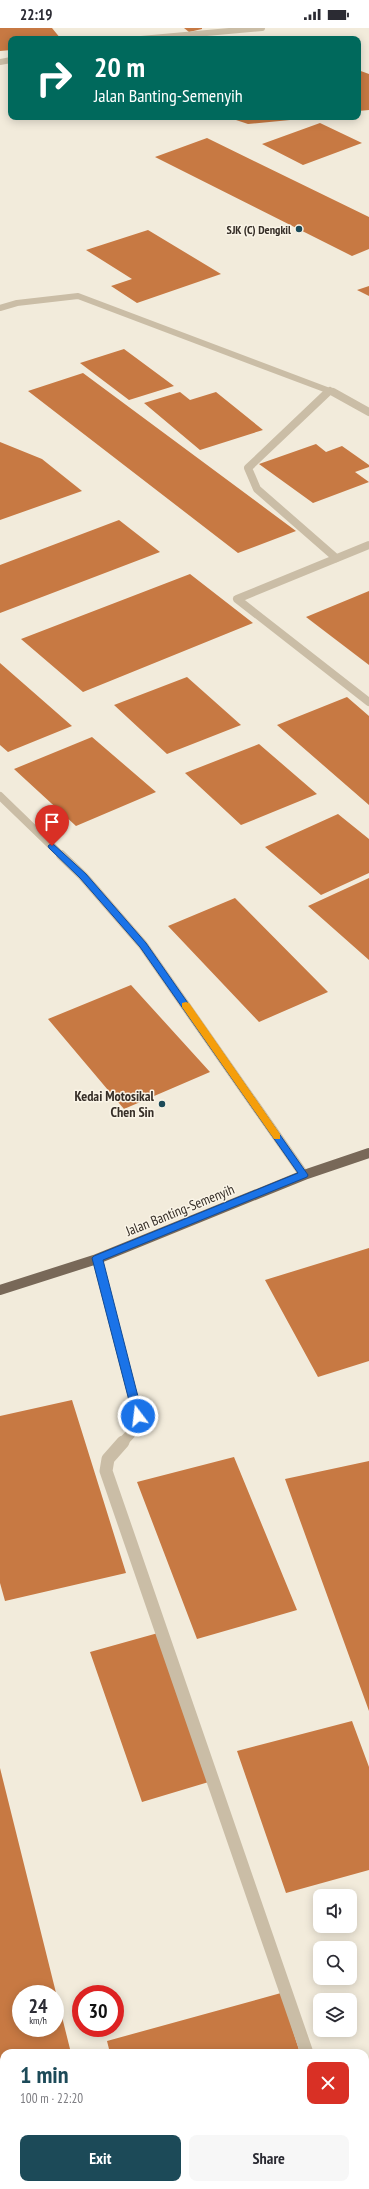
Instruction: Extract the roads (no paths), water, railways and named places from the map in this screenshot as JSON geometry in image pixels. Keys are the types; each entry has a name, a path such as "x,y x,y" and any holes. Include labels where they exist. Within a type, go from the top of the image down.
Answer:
{"main road":[{"name":"Jalan Banting-Semenyih","path":"0,1290 97,1258 304,1175 369,1153"}],"street":[{"path":"173,36 262,28"},
{"path":"0,308 17,303 78,296 330,390 369,412"},
{"path":"330,390 248,468 257,489 336,558"},
{"path":"369,545 237,599 369,702"},
{"path":"0,796 83,876 143,945 304,1175"},
{"path":"97,1258 138,1416 134,1430 108,1459 106,1471 306,2049"}],"place":[{"name":"SJK (C) Dengkil","path":"299,229"},
{"name":"Kedai Motosikal Chen Sin","path":"162,1104"}]}
